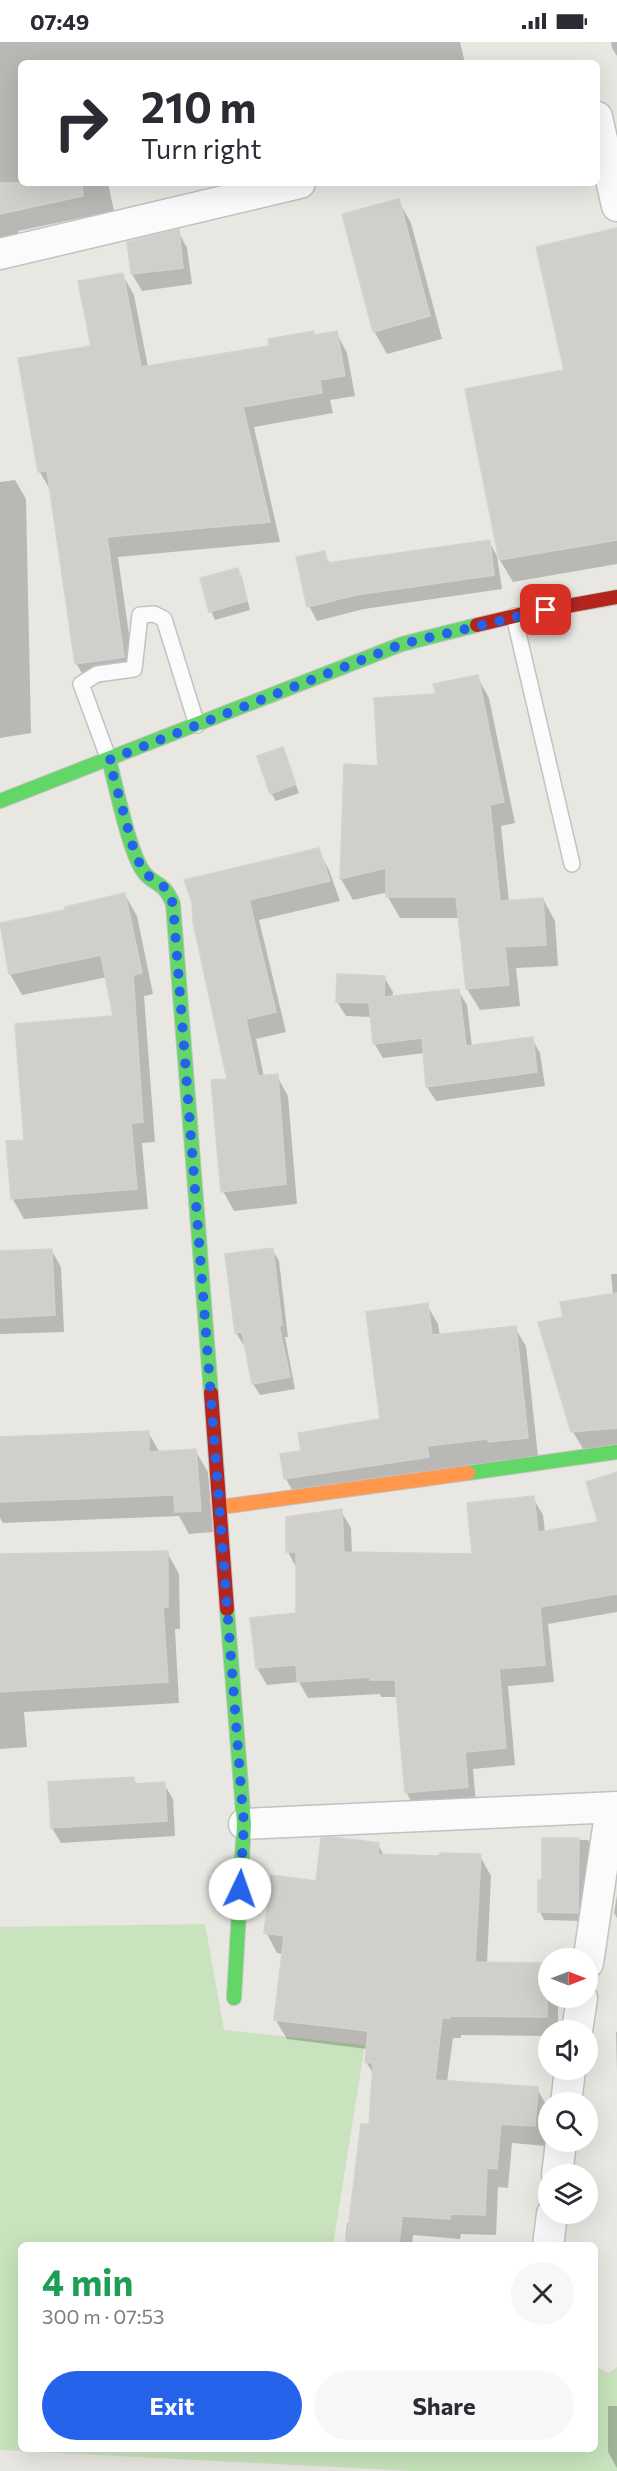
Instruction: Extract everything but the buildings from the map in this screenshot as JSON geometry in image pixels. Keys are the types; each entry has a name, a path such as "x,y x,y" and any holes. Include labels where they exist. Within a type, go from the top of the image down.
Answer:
{"street":[{"path":"600,114 617,109"},
{"path":"600,129 617,206"},
{"path":"0,254 287,186"},
{"path":"0,801 402,644 514,616 617,597"},
{"path":"109,760 133,847 143,872 167,889 173,904 244,1824 234,1998"},
{"path":"221,1508 617,1452"},
{"path":"244,1824 614,1807 590,1948"},
{"path":"548,2242 551,2224"}],"lane":[{"path":"109,760 81,684 97,674 134,669 140,615 154,614 164,619 196,725"},
{"path":"514,616 572,864"}],"green space":[{"path":"205,1924 224,2030 365,2045 333,2242 18,2242 18,2451 0,2450 0,1927"},
{"path":"617,2367 617,2471 413,2471 39,2452 598,2452 598,2368 609,2373"}],"traffic: fast":[{"path":"0,801 402,644 477,625"},
{"path":"109,760 128,834 138,862 147,876 166,890 173,904 211,1393"},
{"path":"468,1473 617,1452"},
{"path":"227,1609 244,1824 234,1998"}],"traffic: slow":[{"path":"221,1507 468,1473"}],"traffic: jam":[{"path":"477,625 617,597"},
{"path":"211,1393 227,1609"}],"route":[{"path":"240,1889 244,1824 173,904 167,889 143,872 133,847 109,760 402,644 546,610"}]}
